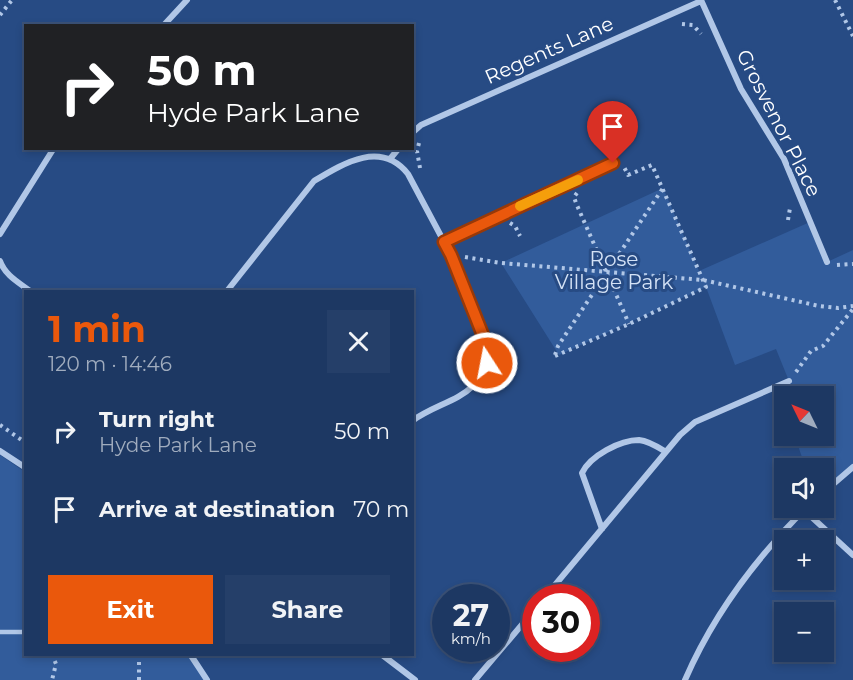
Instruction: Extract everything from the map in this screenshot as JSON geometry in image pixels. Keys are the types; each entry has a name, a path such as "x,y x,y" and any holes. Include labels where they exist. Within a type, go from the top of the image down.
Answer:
{"street":[{"path":"165,24 187,0"},
{"name":"Regents Lane","path":"414,131 421,125 701,1"},
{"name":"Grosvenor Place","path":"701,1 741,89 784,159 827,262"},
{"path":"0,234 53,150"},
{"path":"390,159 397,150"},
{"path":"228,290 314,182 333,170 370,156 378,155 402,166 451,255 488,348 487,363 481,376 456,399 414,420"},
{"path":"444,242 613,163"},
{"path":"0,261 10,276 29,290"},
{"path":"556,584 680,435 695,422 789,381"},
{"path":"602,529 584,483 582,473 586,465 596,456 627,442 640,440 666,452"},
{"path":"0,451 24,467"},
{"path":"834,483 853,467"},
{"path":"685,680 726,605 772,544 797,518"},
{"path":"816,518 853,555"},
{"path":"475,680 522,625"},
{"path":"191,656 207,680"},
{"path":"384,656 415,680"}],"lane":[{"path":"0,632 24,632"}],"path":[{"path":"0,15 12,0"},
{"path":"835,0 853,36"},
{"path":"674,27 685,24 693,25 705,41"},
{"path":"420,169 418,143 425,139"},
{"path":"622,163 628,175 652,165 663,188 706,287 555,356 558,346 663,188"},
{"path":"620,175 626,172"},
{"path":"586,188 574,197 629,324"},
{"path":"788,220 790,207"},
{"path":"508,221 515,226 519,236"},
{"path":"464,267 460,256 501,263 703,280 819,306 853,307"},
{"path":"789,381 812,351 823,346 853,307"},
{"path":"498,355 502,365 504,385"},
{"path":"0,425 24,442"},
{"path":"52,680 56,664 53,656"},
{"path":"139,656 139,680"}],"green space":[{"name":"Rose Village Park","path":"663,188 699,271 810,222 827,262 853,250 853,469 834,484 834,458 802,458 798,446 834,446 834,386 789,386 776,349 735,365 706,287 559,355 501,263"},
{"path":"0,455 24,471 24,656 191,656 208,680 0,680"}],"slow traffic":[{"path":"520,206 578,180"}],"route":[{"path":"487,363 488,348 444,242 613,163"}]}
